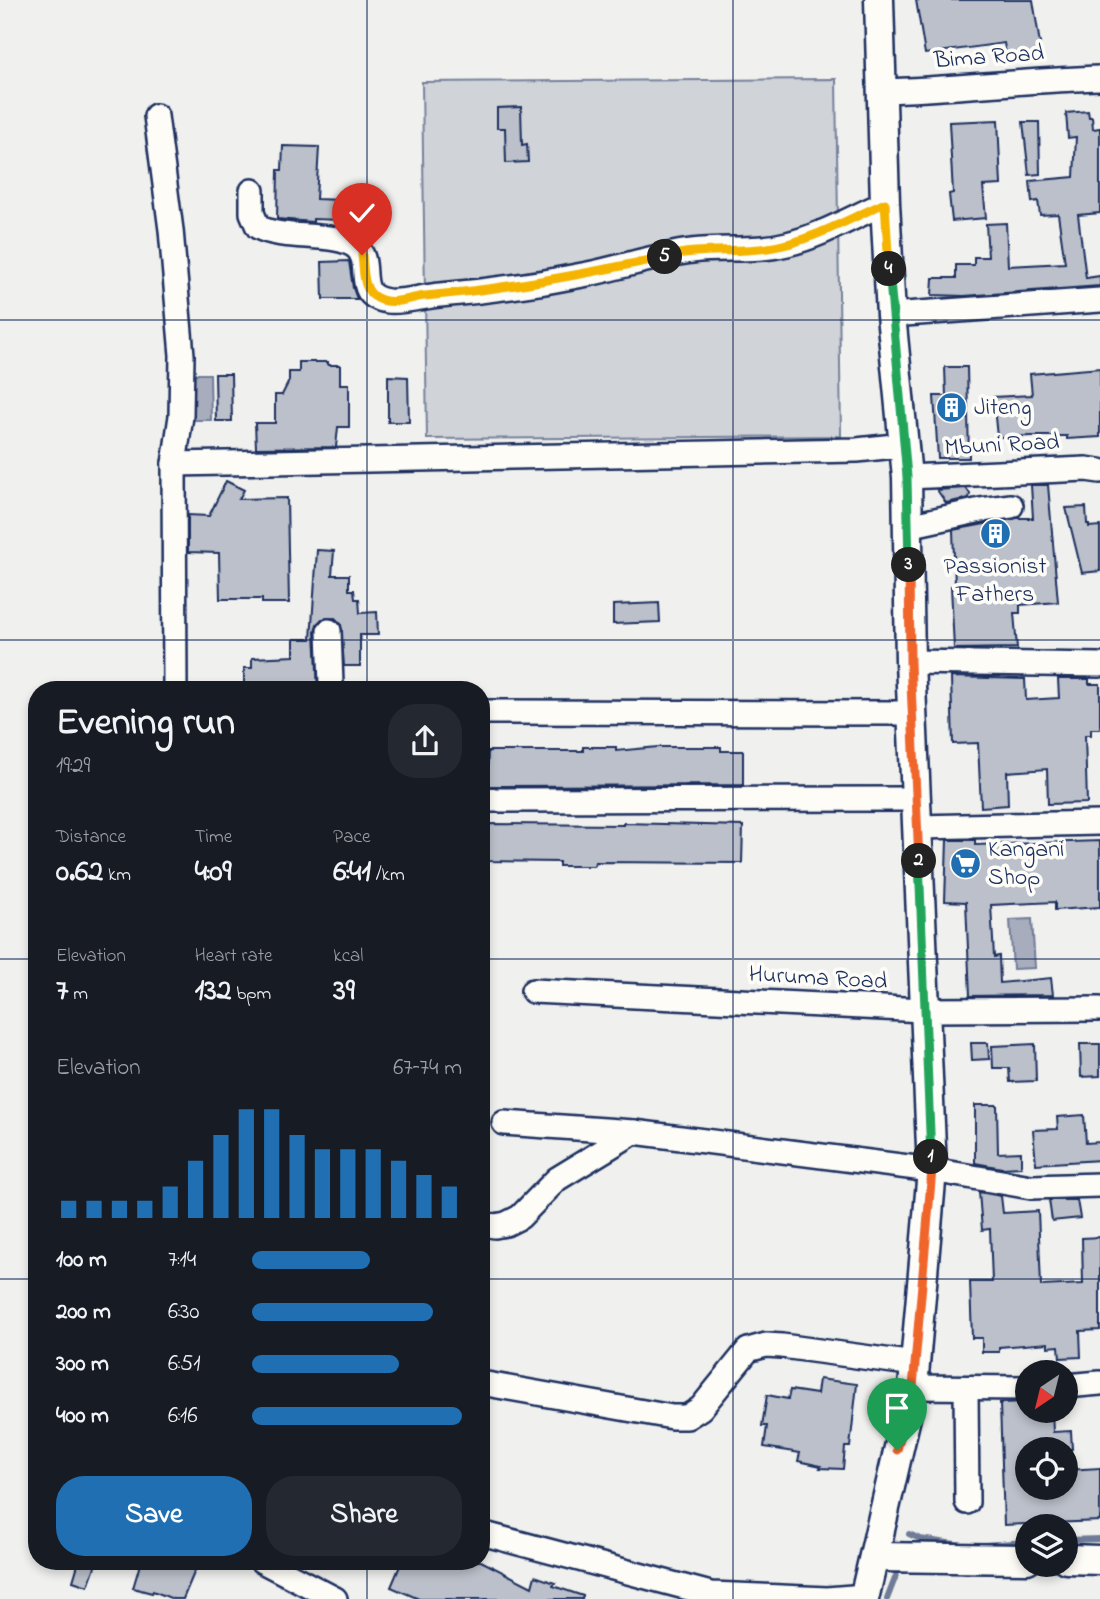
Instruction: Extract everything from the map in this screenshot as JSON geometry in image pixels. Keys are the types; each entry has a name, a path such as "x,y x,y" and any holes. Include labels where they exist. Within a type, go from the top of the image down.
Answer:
{"main road":[{"path":"864,1597 914,1375 932,1170 910,662 907,477 891,315 879,0"},
{"path":"874,1557 1015,1559"},
{"path":"1078,1559 1100,1560"}],"street":[{"name":"Bima Road","path":"881,91 1100,78"},
{"path":"156,116 171,230 182,355 181,416 174,464 175,681"},
{"path":"252,191 252,213 258,227 272,232 343,241 356,247 362,255 365,284 369,293 385,301 396,302 416,297 541,283 693,251 746,250 778,246 817,233 885,203"},
{"path":"891,315 1100,300"},
{"path":"174,464 858,450 904,445"},
{"name":"Mbuni Road","path":"907,477 1086,469 1100,471"},
{"path":"908,526 1011,506"},
{"path":"329,631 332,681"},
{"path":"910,662 1100,665"},
{"path":"490,712 914,713"},
{"path":"490,800 915,799"},
{"path":"918,827 1100,823"},
{"name":"Huruma Road","path":"533,991 924,1010 1100,1010"},
{"path":"504,1123 634,1132 932,1170 1031,1187 1100,1185"},
{"path":"490,1225 506,1224 520,1217 557,1179 634,1132"},
{"path":"490,1385 672,1417 687,1417 701,1408 748,1350 757,1346 782,1346 967,1388 1015,1388"},
{"path":"1078,1385 1100,1383"},
{"path":"967,1388 967,1502"},
{"path":"490,1535 710,1594 827,1599 864,1597"},
{"path":"279,1570 335,1599"}],"shaded area":[{"path":"836,79 841,436 427,439 422,82"}],"water":[{"path":"185,374 210,374 211,420 186,420"},
{"path":"1032,919 1035,968 1013,969 1010,920"}],"building":[{"path":"916,0 1033,0 1040,44 1039,55 1007,60 1004,43 925,54"},
{"path":"521,107 522,145 527,144 528,162 506,163 505,128 497,128 497,108"},
{"path":"1088,111 1089,117 1092,117 1093,129 1100,128 1100,213 1078,215 1086,278 1100,276 1100,286 964,296 932,295 933,278 956,278 956,265 974,265 974,257 988,257 986,224 1006,223 1008,266 1065,263 1058,214 1040,215 1038,201 1032,202 1030,181 1074,177 1076,137 1068,138 1066,113"},
{"path":"998,120 1001,185 983,186 986,218 952,221 949,194 953,193 949,122"},
{"path":"1023,122 1039,122 1040,174 1029,175"},
{"path":"283,146 319,147 316,199 342,200 341,220 313,219 313,222 277,219 278,170 282,170"},
{"path":"349,261 357,299 323,299 322,262"},
{"path":"299,362 328,362 328,365 340,365 340,384 349,384 349,427 338,427 336,447 256,448 255,423 275,423 275,395 282,395 289,381 289,372 299,372"},
{"name":"Jiteng","path":"945,367 967,367 969,458 938,458 934,396 946,396"},
{"path":"1100,368 1100,437 997,437 993,397 1032,395 1030,374"},
{"path":"215,374 231,374 232,421 216,421"},
{"path":"388,376 408,377 409,422 388,422"},
{"path":"226,481 244,490 239,499 287,498 289,603 262,603 262,599 220,599 219,553 188,552 188,515 209,516"},
{"path":"1031,485 1048,485 1058,602 1020,605 1020,613 1014,613 1017,648 954,649 951,586 955,586 953,530 1017,518 1033,518"},
{"path":"966,488 970,494 969,498 946,503 937,490"},
{"path":"1086,507 1089,527 1100,526 1100,571 1082,573 1066,508"},
{"path":"317,550 334,551 332,575 349,575 349,590 354,590 355,599 359,599 360,613 377,612 378,635 360,635 360,666 344,666 341,624 335,618 322,619 315,632 318,681 244,681 244,668 252,668 252,658 294,656 294,639 311,639"},
{"path":"659,603 660,622 613,624 613,605"},
{"path":"951,677 1025,679 1026,700 1059,698 1058,679 1089,679 1089,684 1100,684 1100,729 1091,729 1091,735 1085,735 1087,803 1048,804 1047,769 1007,772 1008,805 981,807 978,743 953,744"},
{"path":"583,747 616,747 616,751 658,747 721,747 721,751 743,751 743,785 490,786 490,751 583,751"},
{"path":"490,824 743,826 742,863 595,862 594,866 559,866 559,862 490,861"},
{"path":"947,840 975,840 975,845 1100,841 1100,907 1055,910 1055,902 991,905 994,957 999,956 1000,983 1051,978 1053,995 970,996 966,902 945,901"},
{"path":"971,1043 988,1043 989,1059 972,1060"},
{"path":"1035,1044 1036,1081 1010,1082 1009,1068 993,1068 992,1046"},
{"path":"1080,1044 1100,1044 1100,1076 1081,1077"},
{"path":"975,1105 997,1105 998,1153 1021,1152 1021,1167 1002,1168 975,1163"},
{"path":"1084,1115 1086,1143 1100,1142 1100,1160 1036,1164 1033,1130 1058,1129 1057,1117"},
{"path":"979,1192 1001,1196 1003,1213 1038,1211 1041,1286 1083,1284 1082,1238 1100,1237 1100,1330 1080,1331 1081,1357 1060,1358 1059,1346 1048,1347 1048,1343 999,1347 999,1352 982,1352 982,1338 972,1338 970,1282 992,1282 990,1229 982,1230"},
{"path":"1049,1200 1077,1200 1080,1218 1052,1221"},
{"path":"819,1379 857,1384 850,1447 845,1447 843,1469 820,1468 821,1466 798,1461 800,1453 764,1447 767,1426 762,1426 767,1395 788,1399 790,1390 817,1394"},
{"path":"1015,1402 1015,1423 1053,1423 1053,1432 1071,1431 1071,1437 1015,1437 1015,1500 1078,1500 1078,1469 1100,1468 1100,1521 1078,1522 1078,1514 1015,1514 1015,1525 1004,1525 1000,1403"},
{"path":"490,1566 532,1587 535,1576 555,1583 553,1586 583,1596 582,1599 419,1599 391,1587 398,1570 490,1570"},
{"path":"76,1570 94,1570 88,1586 73,1581"},
{"path":"138,1570 195,1570 183,1599 173,1599 153,1591 152,1593 133,1588"}],"waterway":[{"path":"909,1534 920,1539 962,1545"},
{"path":"1078,1540 1100,1539"},
{"path":"984,1545 1015,1543"},
{"path":"887,1599 899,1568"}],"place":[{"name":"Jiteng","path":"951,408"},
{"name":"Passionist Fathers","path":"995,533"},
{"name":"Kangani Shop","path":"965,864"}],"route":[{"path":"362,255 365,284 369,293 377,299 396,302 416,297 541,283 678,253 746,250 789,244 885,203 891,315 907,477 910,662 932,1170 913,1387 897,1450"}]}
